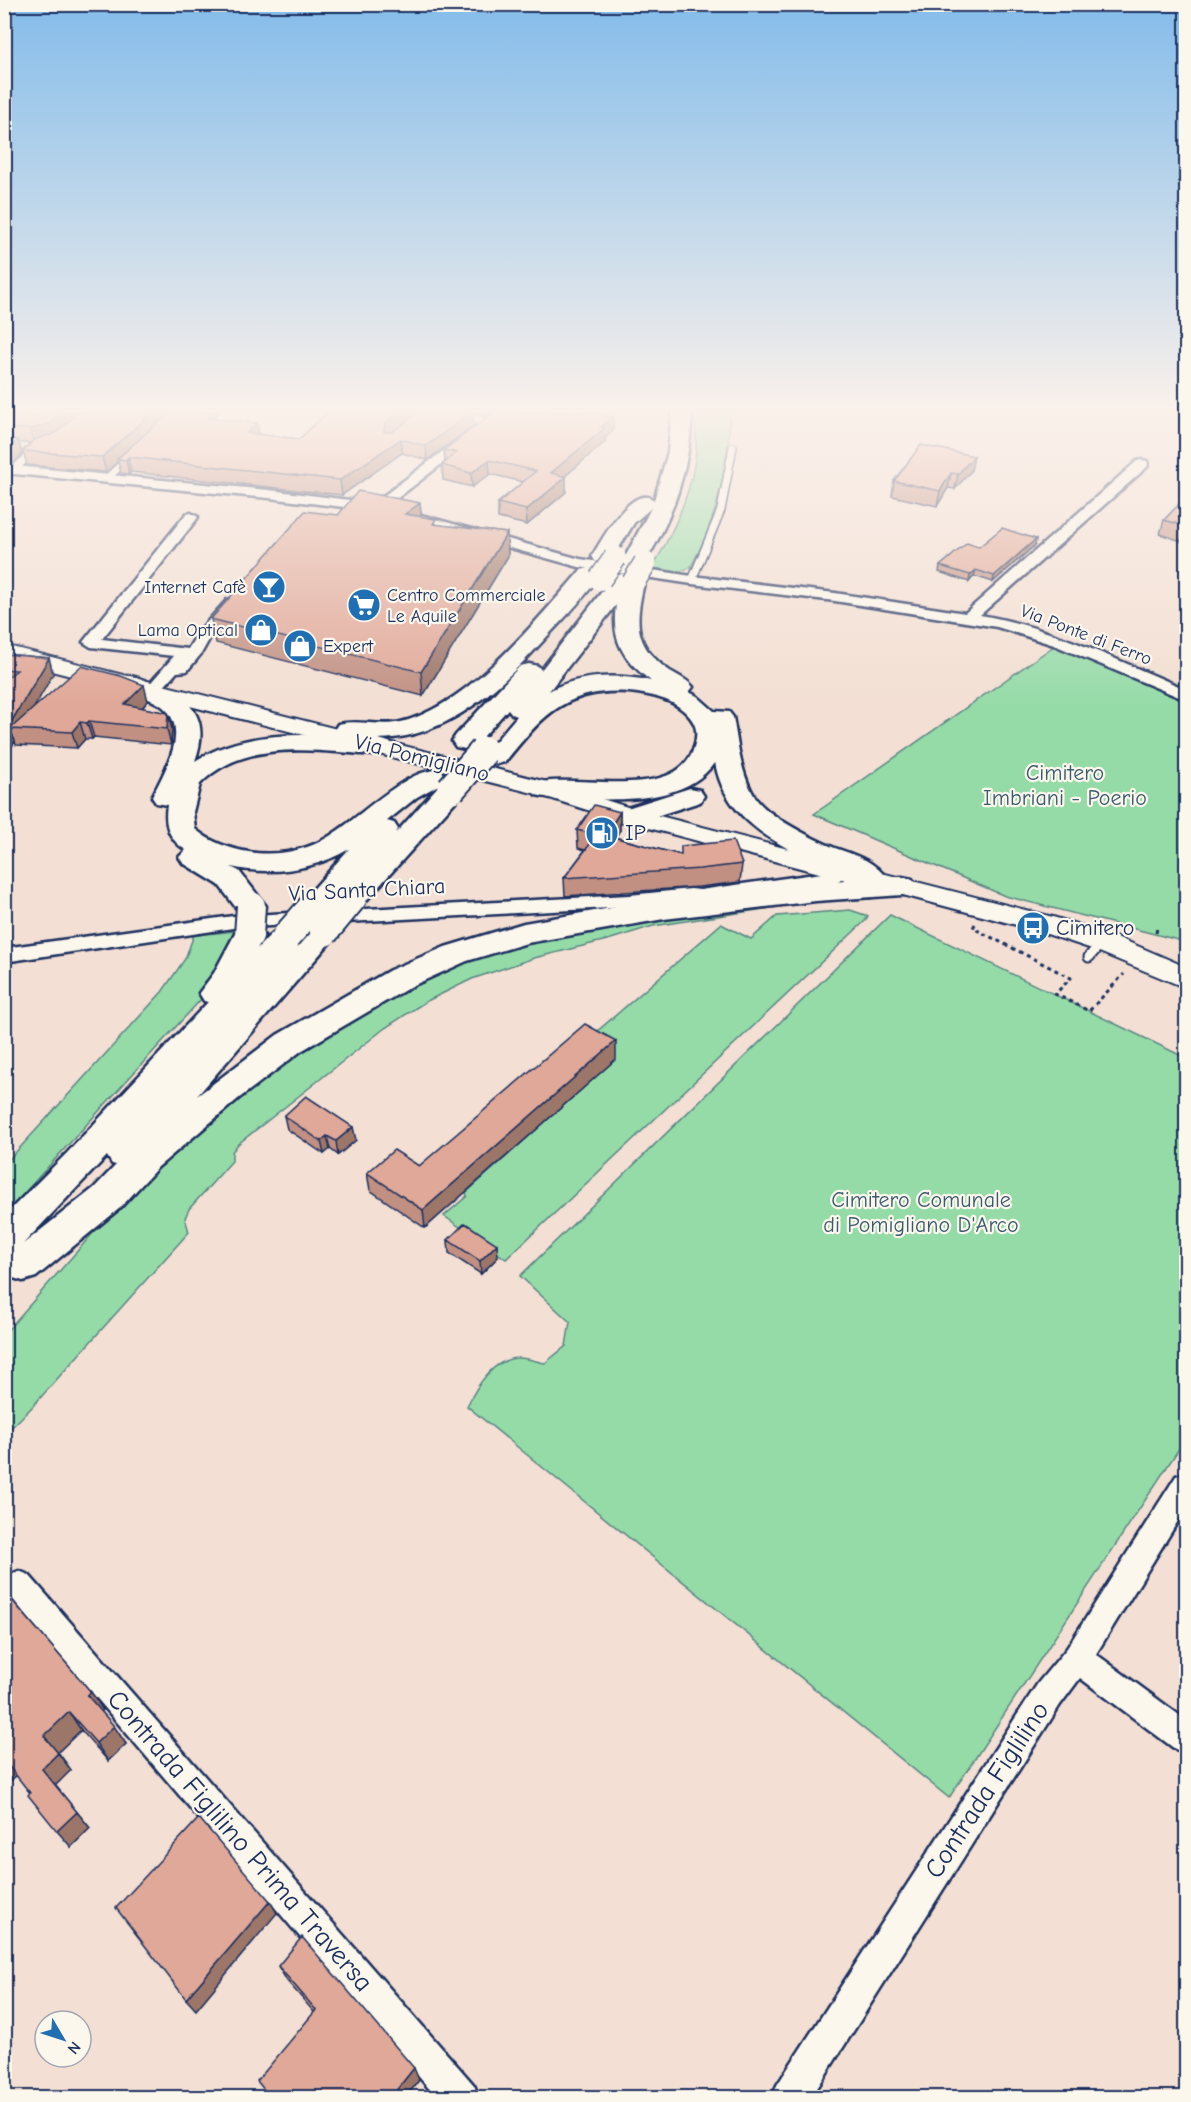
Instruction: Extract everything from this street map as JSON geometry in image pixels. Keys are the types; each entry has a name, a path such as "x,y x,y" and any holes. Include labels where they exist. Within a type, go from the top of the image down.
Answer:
{"highway":[{"path":"636,510 626,519 618,569 626,607 625,623 630,644 637,656 653,670 707,702 717,711 723,722 729,767 743,802 777,830 822,853 853,864 872,879"},
{"path":"179,769 208,746 256,729 298,726 379,732 406,729 434,720 456,706 618,569 660,538 673,510"},
{"path":"11,1265 320,917 448,786 566,655 618,569"},
{"path":"11,1265 80,1163 115,1106 227,978 250,920 243,893 229,878 174,845 164,816 165,800 179,769 190,734 189,720 170,699 129,682"},
{"path":"482,749 568,691 607,683 638,684 656,688 680,698 707,720 711,743 701,764 685,776 661,785 607,791 546,789"},
{"path":"377,747 290,743 264,745 243,750 213,763 193,777 182,793 178,821 184,834 198,846 219,854 265,863 318,853 345,840 405,793 448,786"},
{"path":"631,816 681,800 700,791 729,767"},
{"path":"80,1163 286,937 353,897 448,786"},
{"path":"11,1265 107,1198 146,1157 226,1090 289,1043 401,978 456,954 524,933 585,921 816,891 902,886"}],"main road":[{"name":"Via Pomigliano","path":"9,657 154,688 546,789 631,816 1042,923 1095,950 1186,978"}],"street":[{"path":"310,515 315,510"},
{"name":"Via Ponte di Ferro","path":"388,510 579,563 969,617 1041,635 1186,695"},
{"path":"969,617 1090,510"},
{"path":"154,688 186,653 91,642 191,517"},
{"path":"154,688 174,675 193,654 204,634 244,590"},
{"path":"691,895 806,883 826,879 837,871"},
{"name":"Via Santa Chiara","path":"4,955 233,922 629,901 691,895 733,901"},
{"name":"Contrada Figlilino","path":"790,2097 1042,1704 1077,1658 1186,1485"},
{"name":"Contrada Figlilino Prima Traversa","path":"19,1585 461,2097"},
{"path":"1077,1658 1186,1738"}],"lane":[{"path":"692,580 721,510"}],"path":[{"path":"973,928 1071,978 1054,994 1089,1011 1128,970"}],"green space":[{"path":"680,510 715,510 700,550 690,568 677,572 652,568 667,540"},
{"name":"Cimitero Imbriani - Poerio","path":"1054,646 1186,702 1186,942 1005,896 814,814"},
{"path":"868,895 871,899 811,902 653,926 534,958 472,979 425,1002 385,1028 238,1144 232,1152 232,1161 189,1209 185,1218 189,1232 5,1434 5,1333 109,1215 206,1122 317,1039 374,1002 469,958 523,941 615,924 820,898"},
{"path":"850,910 868,916 506,1259 444,1216 467,1196 466,1193 615,1059 586,1041 721,924 751,939 777,916"},
{"name":"Cimitero Comunale di Pomigliano D'Arco","path":"890,915 1186,1058 1186,1438 949,1798 467,1406 486,1375 500,1364 520,1358 545,1363 566,1346 570,1322 520,1276"},
{"path":"238,931 204,996 5,1214 5,1164 162,992 185,959 194,935"}],"building":[{"name":"Centro Commerciale Le Aquile","path":"342,510 410,510 405,514 436,519 433,524 507,533 421,672 211,619 305,511 338,515"},
{"path":"1173,510 1186,510 1186,526 1164,520"},
{"path":"1002,528 1036,539 994,576 976,570 970,575 940,566 967,543 979,547"},
{"path":"4,654 49,658 4,734 4,680 17,670 4,669"},
{"path":"81,666 121,676 144,685 125,704 168,713 167,729 89,721 80,722 72,732 10,729"},
{"path":"594,805 620,812 605,835 681,855 681,846 733,841 742,864 564,878 597,835 577,830"},
{"path":"585,1024 616,1041 423,1210 367,1173 394,1150 419,1166"},
{"path":"306,1096 353,1127 336,1141 327,1136 321,1141 284,1116"},
{"path":"465,1223 497,1244 480,1261 448,1240"},
{"path":"4,1590 91,1692 87,1695 114,1726 96,1743 69,1712 44,1736 58,1753 42,1769 77,1812 57,1831 4,1760 4,1692 7,1690 4,1687"},
{"path":"199,1818 270,1901 186,1999 116,1908"},
{"path":"302,1937 414,2068 391,2097 270,2097 257,2081 316,2010 278,1966"}],"place":[{"name":"Internet Cafè","path":"269,587"},
{"name":"Centro Commerciale Le Aquile","path":"364,605"},
{"name":"Lama Optical","path":"261,630"},
{"name":"Expert","path":"300,646"},
{"name":"IP","path":"602,833"},
{"name":"Cimitero","path":"1033,928"}]}
